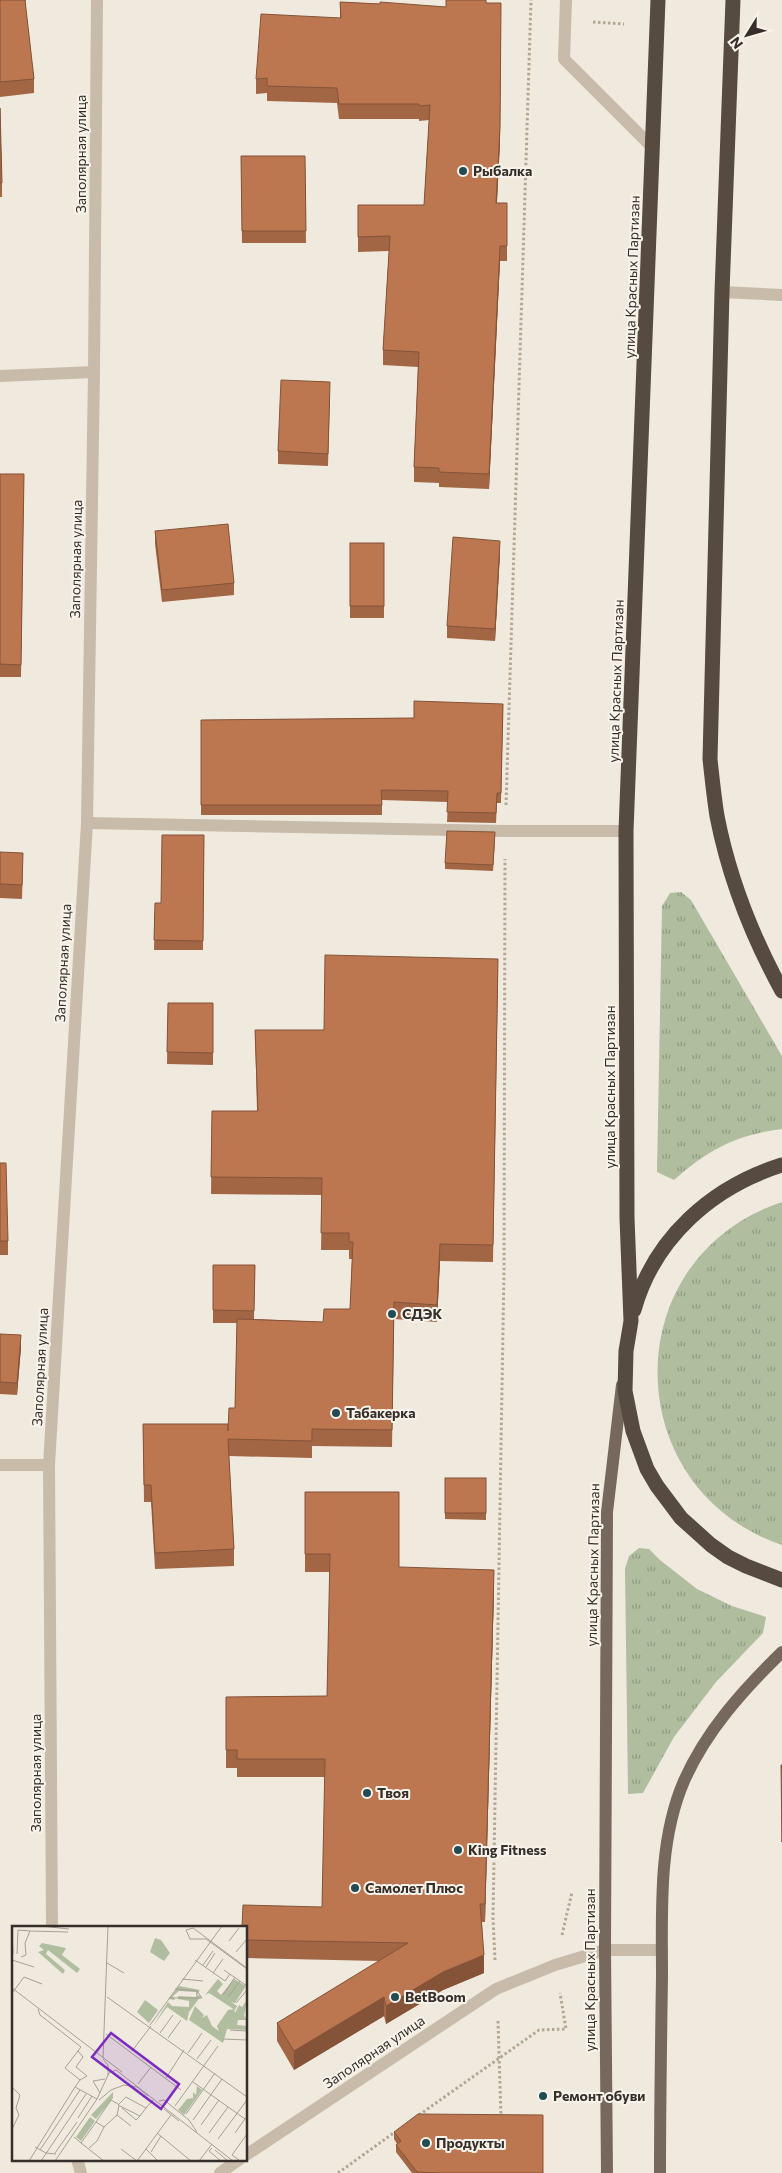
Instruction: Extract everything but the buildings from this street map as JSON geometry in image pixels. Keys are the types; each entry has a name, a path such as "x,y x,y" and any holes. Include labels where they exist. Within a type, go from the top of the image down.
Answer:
{"highway":[{"name":"улица Красных Партизан","path":"626,1351 631,1321 627,1218 626,830 658,0"},
{"path":"733,0 722,292 710,759 717,816 732,875 749,925 762,955 782,991"},
{"path":"631,1321 636,1301 654,1263 688,1219 727,1189 745,1178 782,1165"},
{"path":"626,1351 625,1381 628,1411 639,1450 657,1486 681,1518 712,1545 746,1566 782,1580"}],"main road":[{"name":"улица Красных Партизан","path":"608,2173 605,1950 607,1512 626,1351"},
{"path":"660,2173 662,1888 670,1830 683,1783 708,1737 723,1716 782,1652"}],"street":[{"name":"Заполярная улица","path":"52,1926 49,1465 86,823 94,372 97,0"},
{"path":"566,0 564,59 653,148"},
{"path":"722,292 782,295"},
{"path":"0,376 94,372"},
{"path":"86,823 505,831 626,830"},
{"path":"0,1465 49,1465"},
{"name":"Заполярная улица","path":"248,2154 496,1988 555,1965 605,1950 662,1950"},
{"path":"77,2160 82,2173"},
{"path":"220,2173 239,2160"}],"path":[{"path":"501,2125 501,2058 493,1918 504,1260 505,831 531,0"},
{"path":"411,2121 539,2030 566,2029 555,1965 572,1892"},
{"path":"338,2173 403,2127"}],"green space":[{"path":"681,892 691,900 782,1056 782,1129 751,1135 724,1145 699,1160 674,1180 657,1172 662,906 670,893"},
{"path":"782,1202 782,1545 728,1516 689,1476 665,1426 658,1373 665,1320 688,1271 727,1230"},
{"path":"639,1548 649,1549 697,1589 732,1606 766,1617 763,1633 716,1682 674,1737 643,1793 628,1794 625,1569 629,1556"}],"place":[{"name":"Рыбалка","path":"463,171"},
{"name":"СДЭК","path":"392,1314"},
{"name":"Табакерка","path":"336,1413"},
{"name":"Твоя","path":"367,1793"},
{"name":"King Fitness","path":"458,1850"},
{"name":"Самолет Плюс","path":"355,1888"},
{"name":"BetBoom","path":"395,1997"},
{"name":"Ремонт обуви","path":"543,2096"},
{"name":"Продукты","path":"426,2143"}]}
